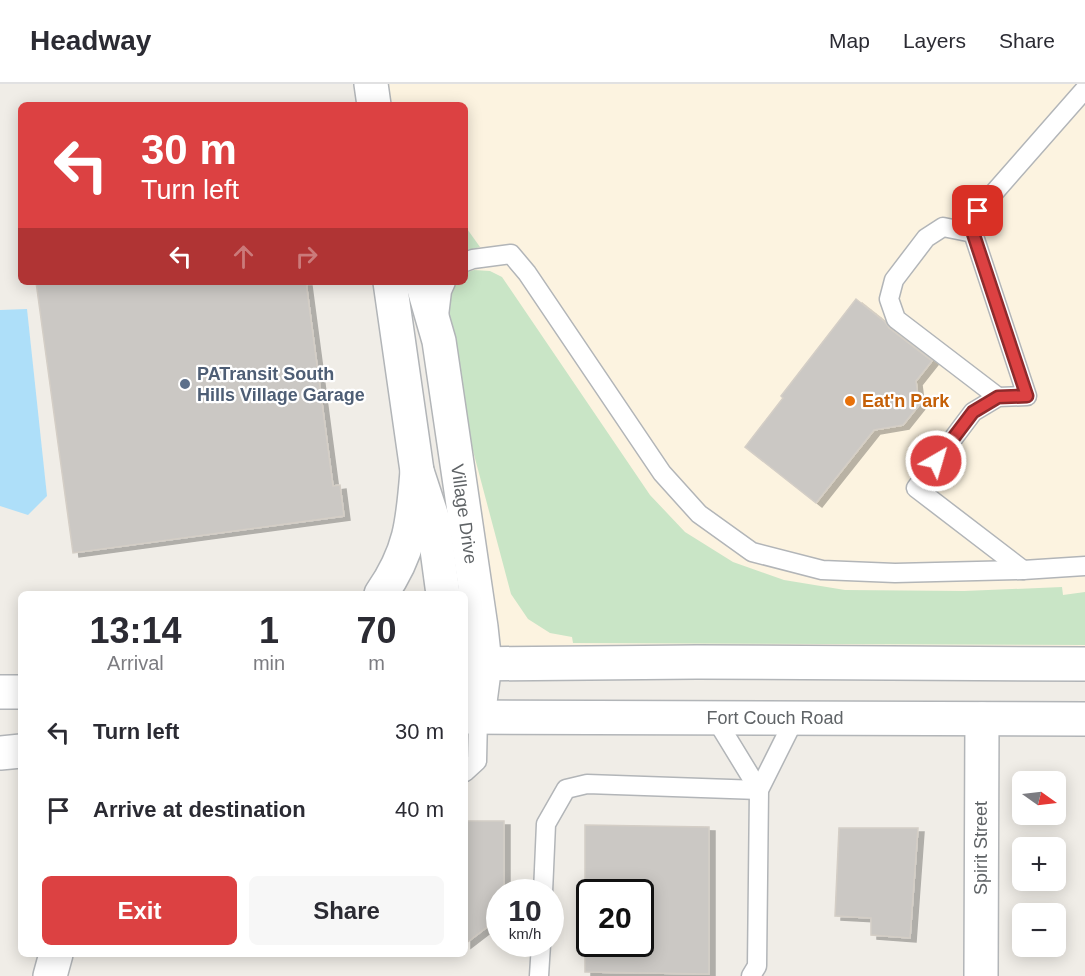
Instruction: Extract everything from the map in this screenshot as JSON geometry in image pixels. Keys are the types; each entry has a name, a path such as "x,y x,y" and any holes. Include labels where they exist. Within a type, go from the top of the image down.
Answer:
{"street":[{"path":"371,84 374,102"},
{"name":"Village Drive","path":"390,285 417,471 433,520 443,591"},
{"name":"Village Drive","path":"423,285 439,341 467,591"},
{"path":"383,591 402,558 409,537 414,517 417,471"},
{"name":"Village Drive","path":"468,601 475,664 469,708"},
{"path":"475,664 685,662 1085,664"},
{"path":"0,692 18,692"},
{"name":"Fort Couch Road","path":"469,708 716,718 1085,720"},
{"name":"Spirit Street","path":"981,976 982,719"},
{"path":"0,753 18,751"},
{"path":"50,976 55,957"}],"lane":[{"path":"1023,570 916,488 973,412 998,397 1027,396 973,233 978,211 1085,88"},
{"path":"973,233 944,227 926,238 894,280 889,298 896,319 998,397"},
{"path":"468,261 511,254 534,283 662,473 699,514 753,552 822,570 895,573 1085,566"},
{"path":"439,341 439,307 445,285"},
{"path":"468,769 477,761 469,708"},
{"path":"716,718 759,790"},
{"path":"751,976 757,966 759,790 795,718"},
{"path":"544,879 546,824 566,789 587,784 759,790"},
{"path":"539,976 540,957"}],"shaded area":[{"path":"371,84 1085,84 1085,664 485,664 459,486 465,285 468,285 468,102 374,102"}],"green space":[{"path":"468,230 480,247 468,250"},
{"path":"490,271 502,277 650,495 685,532 733,562 784,580 845,590 964,591 1062,587 1063,595 1085,592 1085,645 573,643 572,637 550,633 528,619 511,594 472,447 465,448 444,312 452,285 468,285 468,272"}],"water":[{"path":"27,309 47,496 28,515 0,506 0,310"}],"building":[{"name":"PATransit South Hills Village Garage","path":"36,285 306,285 333,486 340,485 344,516 73,553"},
{"name":"Eat'n Park","path":"856,299 932,361 916,381 919,405 903,425 874,430 816,503 745,447"},
{"path":"468,821 504,821 504,879 486,879 486,928 468,942"},
{"path":"585,825 709,827 709,974 585,972 585,957 654,957 654,879 585,879"},
{"path":"839,828 918,828 910,938 871,935 871,918 835,916"}],"place":[{"name":"PATransit South Hills Village Garage","path":"185,384"},
{"name":"Eat'n Park","path":"850,401"}],"route":[{"path":"936,461 973,412 998,397 1027,396 973,233 978,211"}]}
